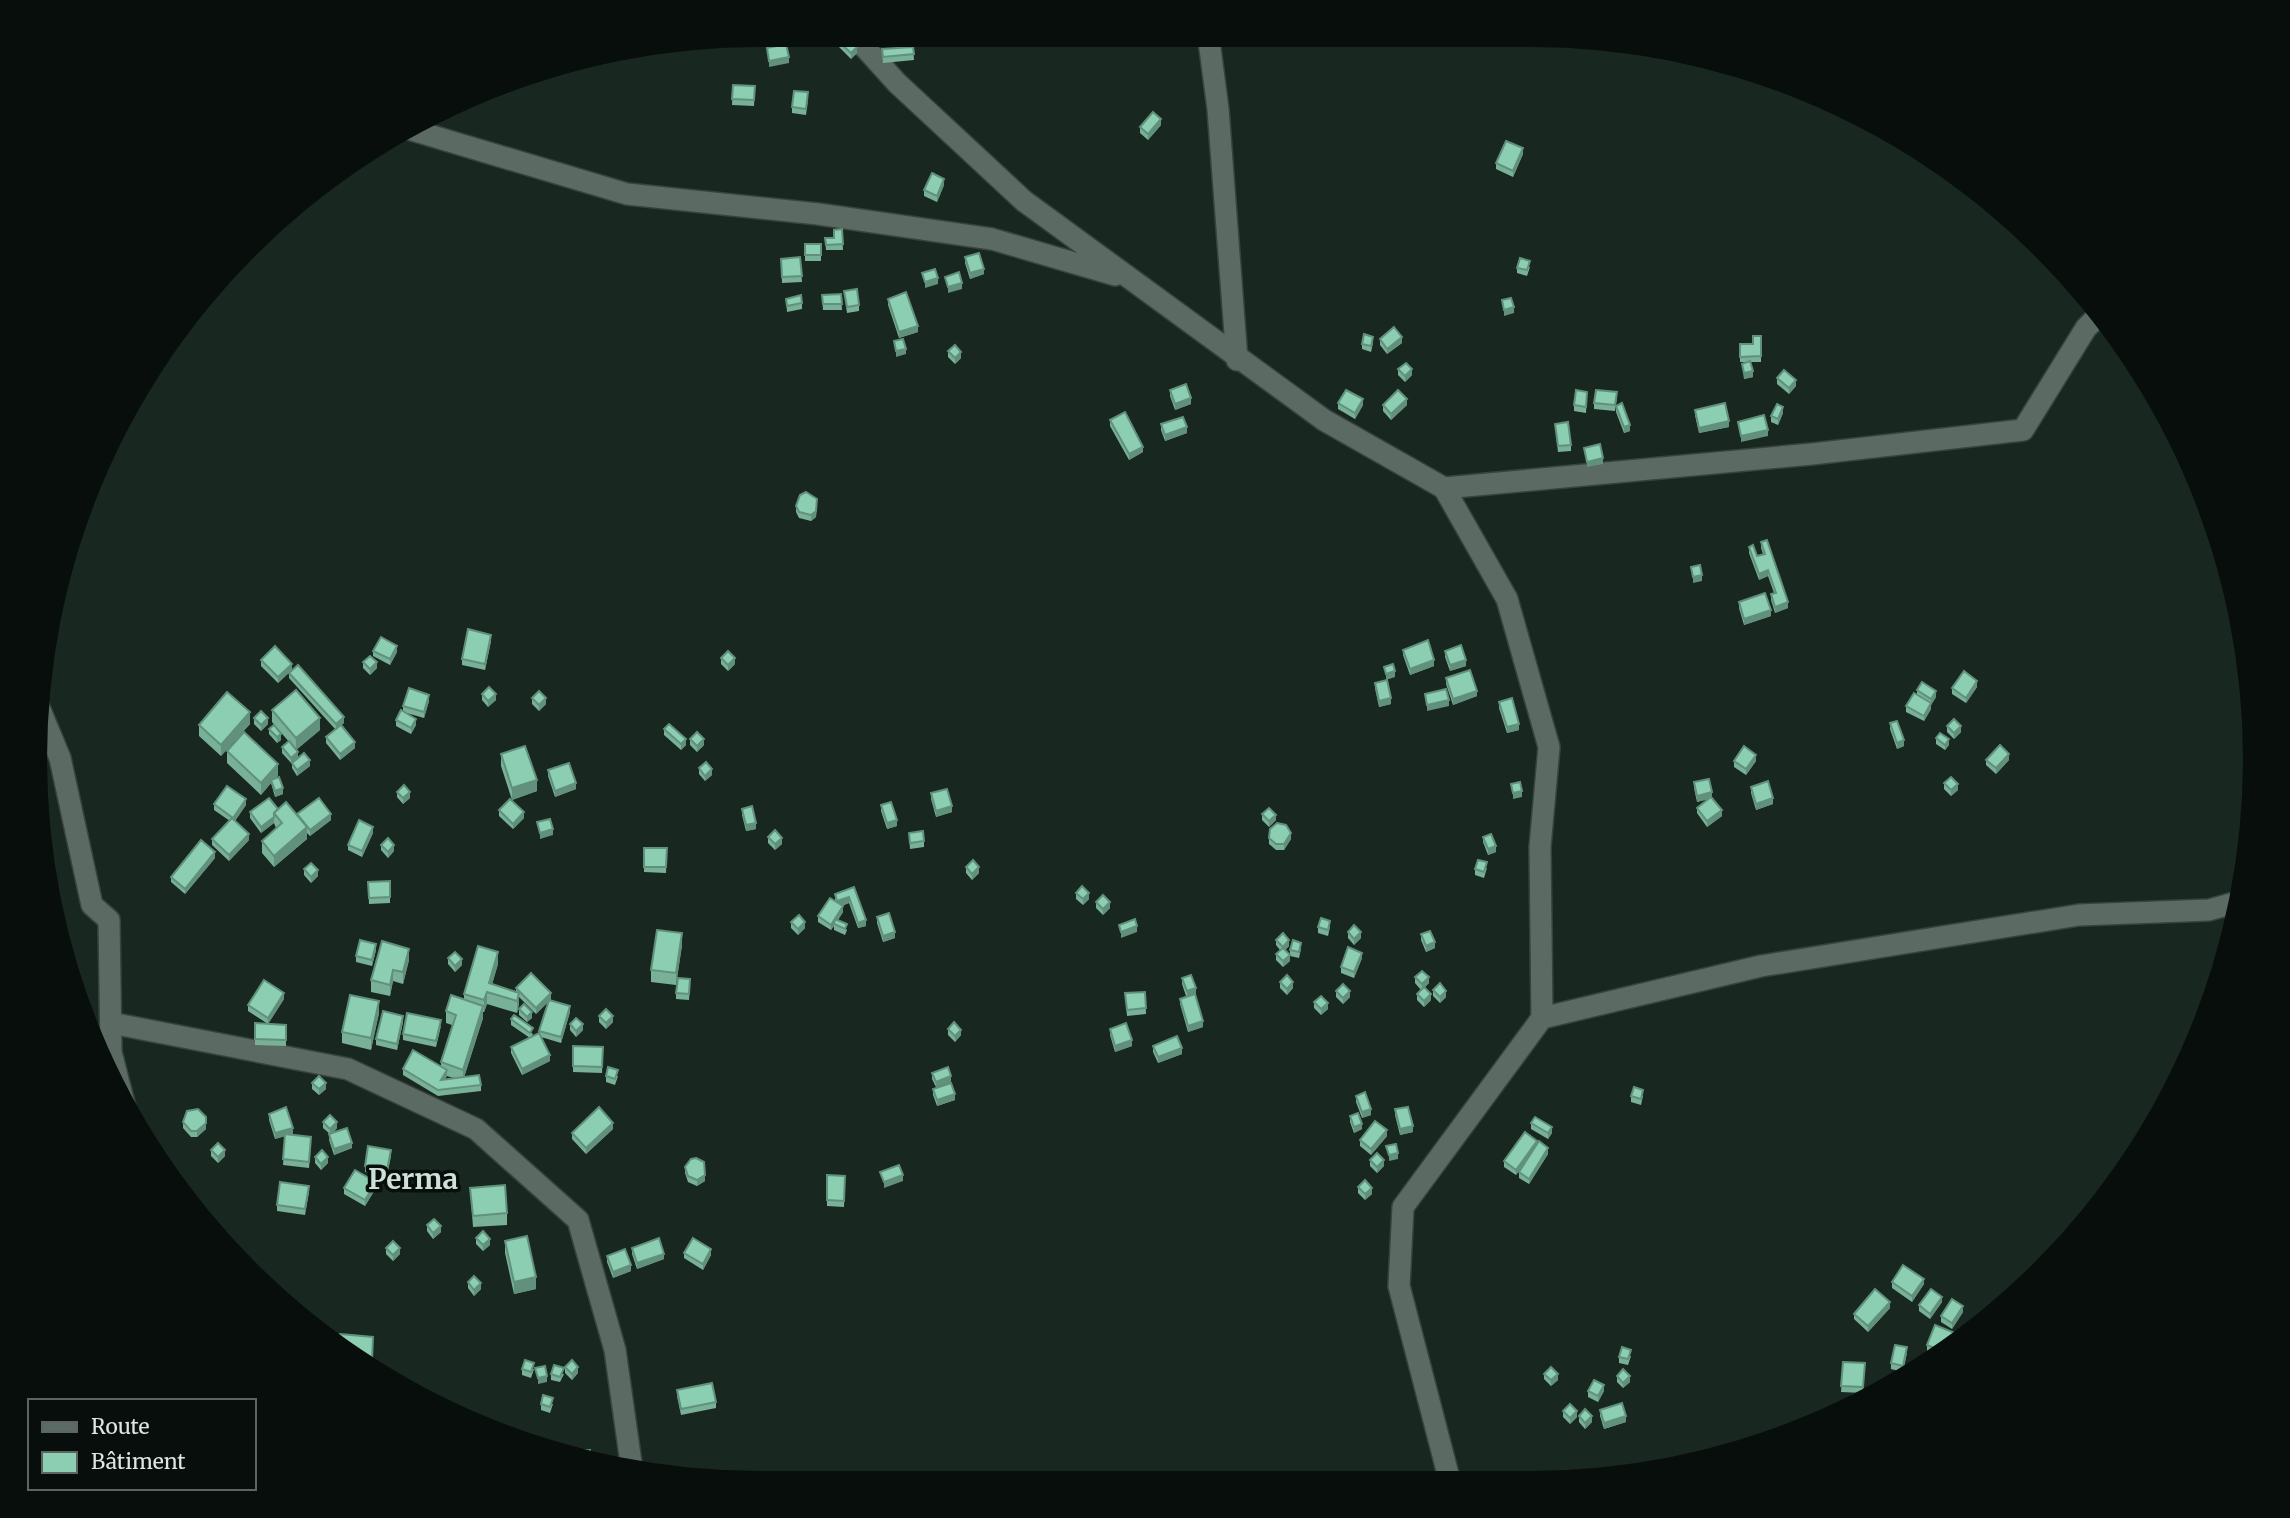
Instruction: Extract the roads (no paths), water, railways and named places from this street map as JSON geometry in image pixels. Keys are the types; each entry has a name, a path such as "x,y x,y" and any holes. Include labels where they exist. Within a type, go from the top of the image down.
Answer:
{"street":[{"path":"864,47 897,83 1024,201 1237,360 1324,420 1444,488 1507,599 1549,747 1541,847 1542,1018 1403,1207 1399,1286 1447,1471"},
{"path":"1210,47 1218,109 1237,360"},
{"path":"422,133 627,194 818,215 992,239 1127,278"},
{"path":"1444,488 1812,454 2023,430 2092,321"},
{"path":"48,730 60,758 92,905 109,920 111,1053"},
{"path":"1542,1018 1761,966 2079,915 2208,910 2227,905"},
{"path":"111,1023 348,1069 476,1129 578,1220 615,1350 630,1459"}],"district":[{"name":"Perma","path":"413,1179"}]}
